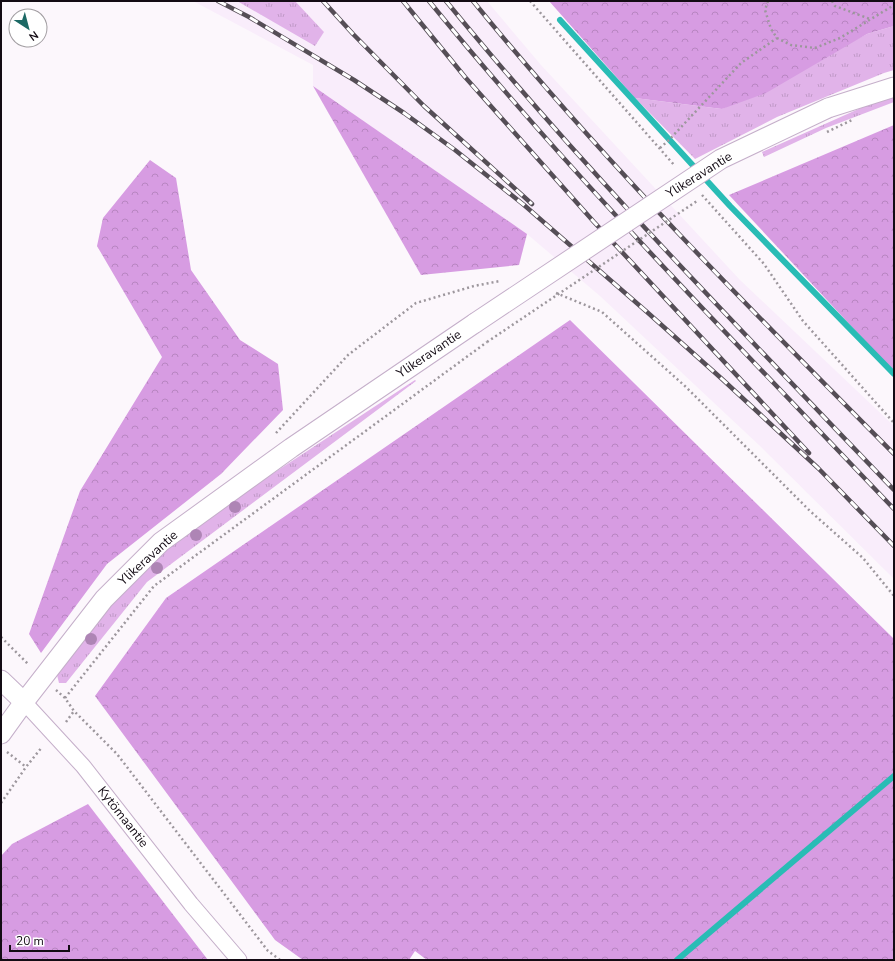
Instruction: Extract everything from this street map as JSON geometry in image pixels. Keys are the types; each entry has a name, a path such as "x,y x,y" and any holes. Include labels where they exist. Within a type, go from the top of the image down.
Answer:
{"street":[{"name":"Ylikeravantie","path":"1,734 104,599 161,542 291,448 721,159 828,108 894,88"},
{"name":"Kytömaantie","path":"1,680 55,734 83,766 191,904 239,960"}],"path":[{"path":"530,1 680,171"},
{"path":"768,1 765,10 771,29 777,38 791,45 815,48 840,38 894,5"},
{"path":"832,1 835,6 870,19"},
{"path":"660,148 741,63 777,38"},
{"path":"826,132 854,119"},
{"path":"65,698 154,586 487,342 709,193"},
{"path":"701,194 764,264 803,321 894,423"},
{"path":"272,437 348,355 416,303 474,286 505,281"},
{"path":"555,292 602,312 686,387 810,511 863,558 894,596"},
{"path":"1,638 65,698 74,711 117,754 268,951 280,960"},
{"path":"1,803 26,767 74,711"},
{"path":"7,752 26,767"}],"shaded area":[{"path":"193,1 237,1 315,45 324,32 295,1 487,1 541,65 740,280 894,426 894,579 760,446 600,296 527,234 313,86 313,65"}],"green space":[{"path":"237,1 295,1 324,32 315,46"},
{"path":"549,1 894,1 894,26 867,34 766,93 722,109 635,98"},
{"path":"894,26 894,70 777,117 695,159 635,98 722,109 867,34"},
{"path":"313,86 527,234 519,265 421,275"},
{"path":"894,95 894,102 826,128 764,157 762,152 881,99"},
{"path":"894,125 894,372 729,195"},
{"path":"150,160 176,178 191,270 240,340 278,364 283,410 221,474 107,564 41,653 29,634 80,491 162,357 97,246 103,218"},
{"path":"570,320 894,639 894,960 427,960 415,951 409,960 303,960 275,940 95,696 166,598"},
{"path":"415,380 416,381 147,582 66,683 59,683 57,675 129,581 190,528"},
{"path":"88,804 208,960 1,960 1,856 12,844"}],"waterway":[{"path":"560,20 730,206 894,374"},
{"path":"677,960 894,776"}],"railway":[{"path":"218,1 249,17 354,80 404,113 455,150 524,205 722,379 818,468 894,546"},
{"path":"323,1 353,34 424,106 532,204"},
{"path":"403,1 465,77 594,222 809,453"},
{"path":"429,1 484,67 598,196 894,509"},
{"path":"446,1 499,65 609,189 665,250 894,490"},
{"path":"473,1 573,119 625,176 731,289 894,454"}]}
